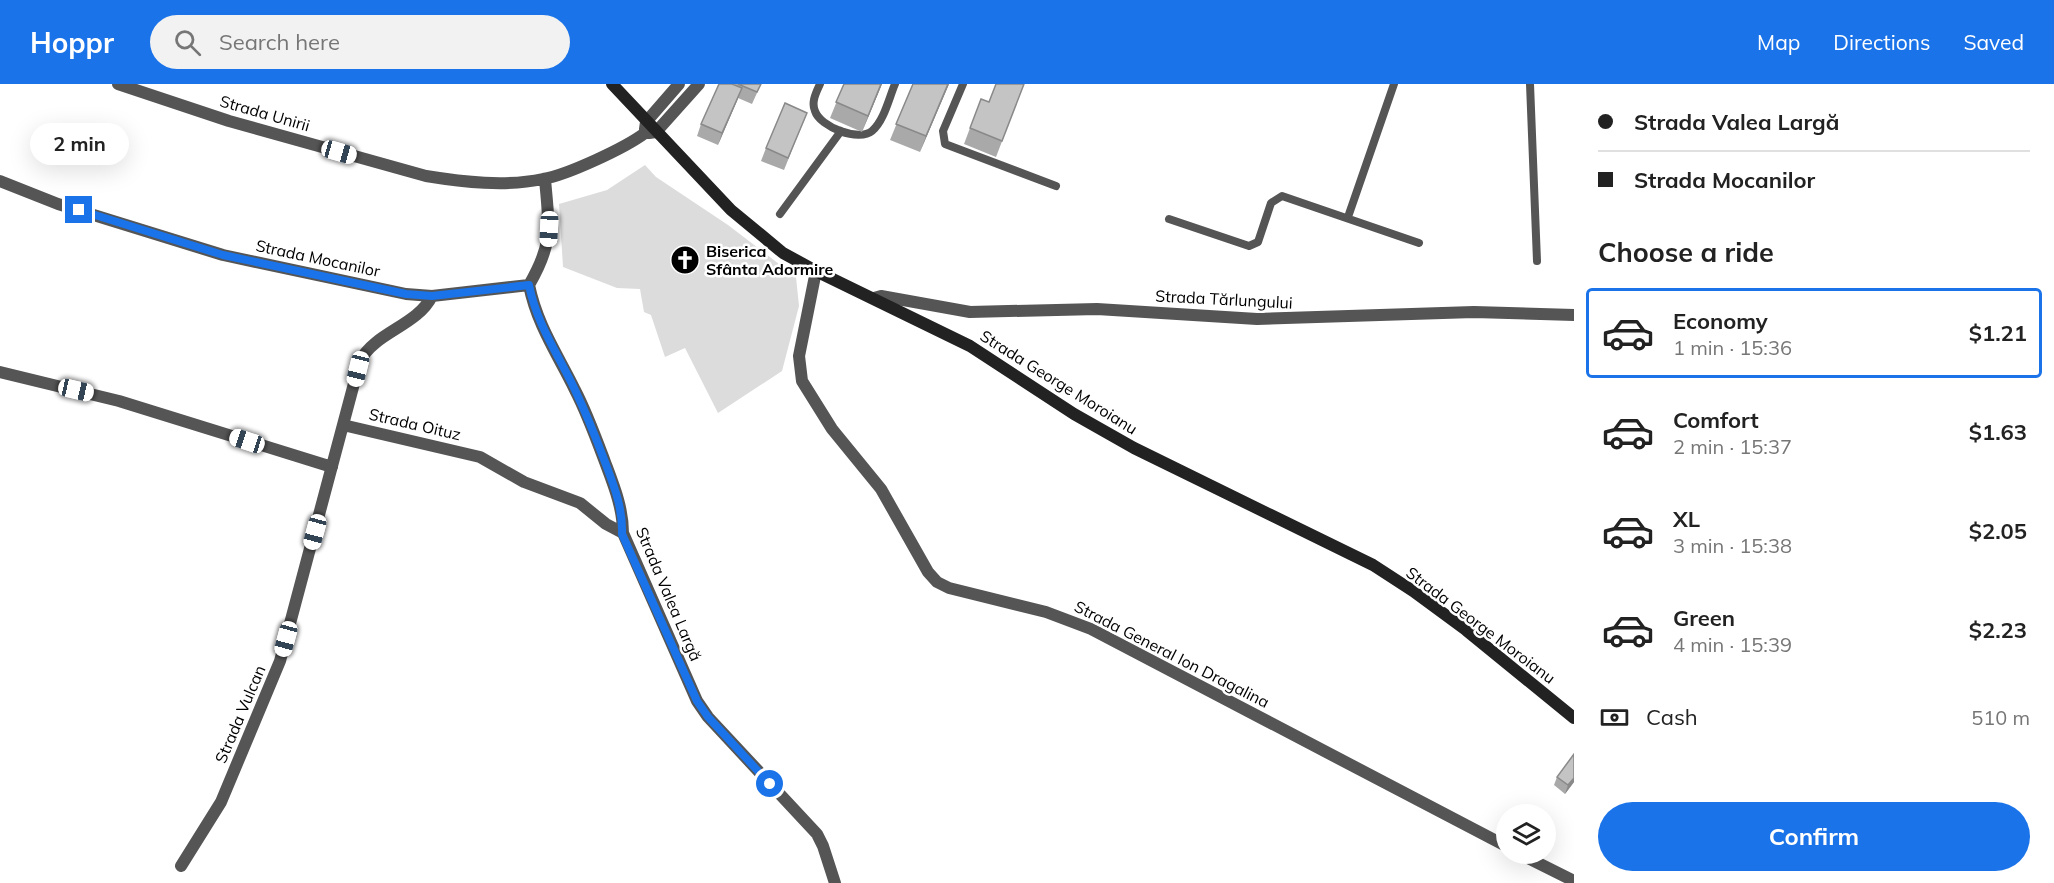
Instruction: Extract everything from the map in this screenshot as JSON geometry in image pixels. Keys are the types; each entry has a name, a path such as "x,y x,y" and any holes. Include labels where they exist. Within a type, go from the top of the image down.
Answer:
{"main road":[{"name":"Strada George Moroianu","path":"612,84 748,226 783,253 970,346 1074,414 1134,448 1372,565 1413,591 1466,630 1574,718"}],"street":[{"name":"Strada Unirii","path":"118,84 229,121 426,176 482,182 545,179 615,150 645,133"},
{"path":"679,84 648,120 645,133 658,131 699,84"},
{"path":"529,285 546,255 548,241 545,179"},
{"name":"Strada Mocanilor","path":"0,181 58,204 223,255 406,294 432,296 529,285"},
{"name":"Strada General Ion Dragalina","path":"816,271 799,356 802,381 832,429 881,489 928,572 937,582 949,588 1046,612 1081,624 1496,841"},
{"name":"Strada Valea Largă","path":"529,285 534,309 546,339 575,390 614,485 621,511 622,534 703,710 817,834 835,883"},
{"name":"Strada Oituz","path":"432,296 424,309 364,354 343,425 480,457 524,482 580,503 622,534"},
{"name":"Strada Tărlungului","path":"874,298 880,296 950,311 1097,309 1257,319 1474,312 1574,315"},
{"path":"0,372 119,401 333,467"},
{"name":"Strada Vulcan","path":"181,866 221,802 280,660 343,425"},
{"path":"1541,864 1574,881"}],"lane":[{"path":"820,84 814,98 815,112 828,125 857,135 872,132 895,84"},
{"path":"963,84 943,131 945,144 1056,186"},
{"path":"1348,217 1394,84"},
{"path":"1530,84 1537,261"},
{"path":"780,214 841,131"},
{"path":"1169,219 1249,246 1258,242 1271,203 1282,196 1419,243"}],"shaded area":[{"path":"645,165 656,177 728,225 796,277 799,306 782,371 718,413 685,348 665,357 651,315 644,312 640,289 617,288 563,267 559,204 607,190"}],"building":[{"path":"719,84 732,84 742,88 722,133 701,124"},
{"path":"738,84 761,84 757,92"},
{"path":"844,84 881,84 868,116 836,102"},
{"path":"913,84 948,84 926,136 896,124"},
{"path":"996,84 1024,84 1002,141 970,128 981,99 989,102"},
{"path":"785,103 807,113 788,158 766,148"},
{"path":"1574,754 1574,778 1568,785 1557,777"}],"place":[{"name":"Biserica Sfânta Adormire","path":"685,260"}],"route":[{"path":"79,210 223,255 406,294 432,296 529,285 534,309 546,339 575,390 601,450 621,511 622,534 697,701 708,717 770,784"}]}
